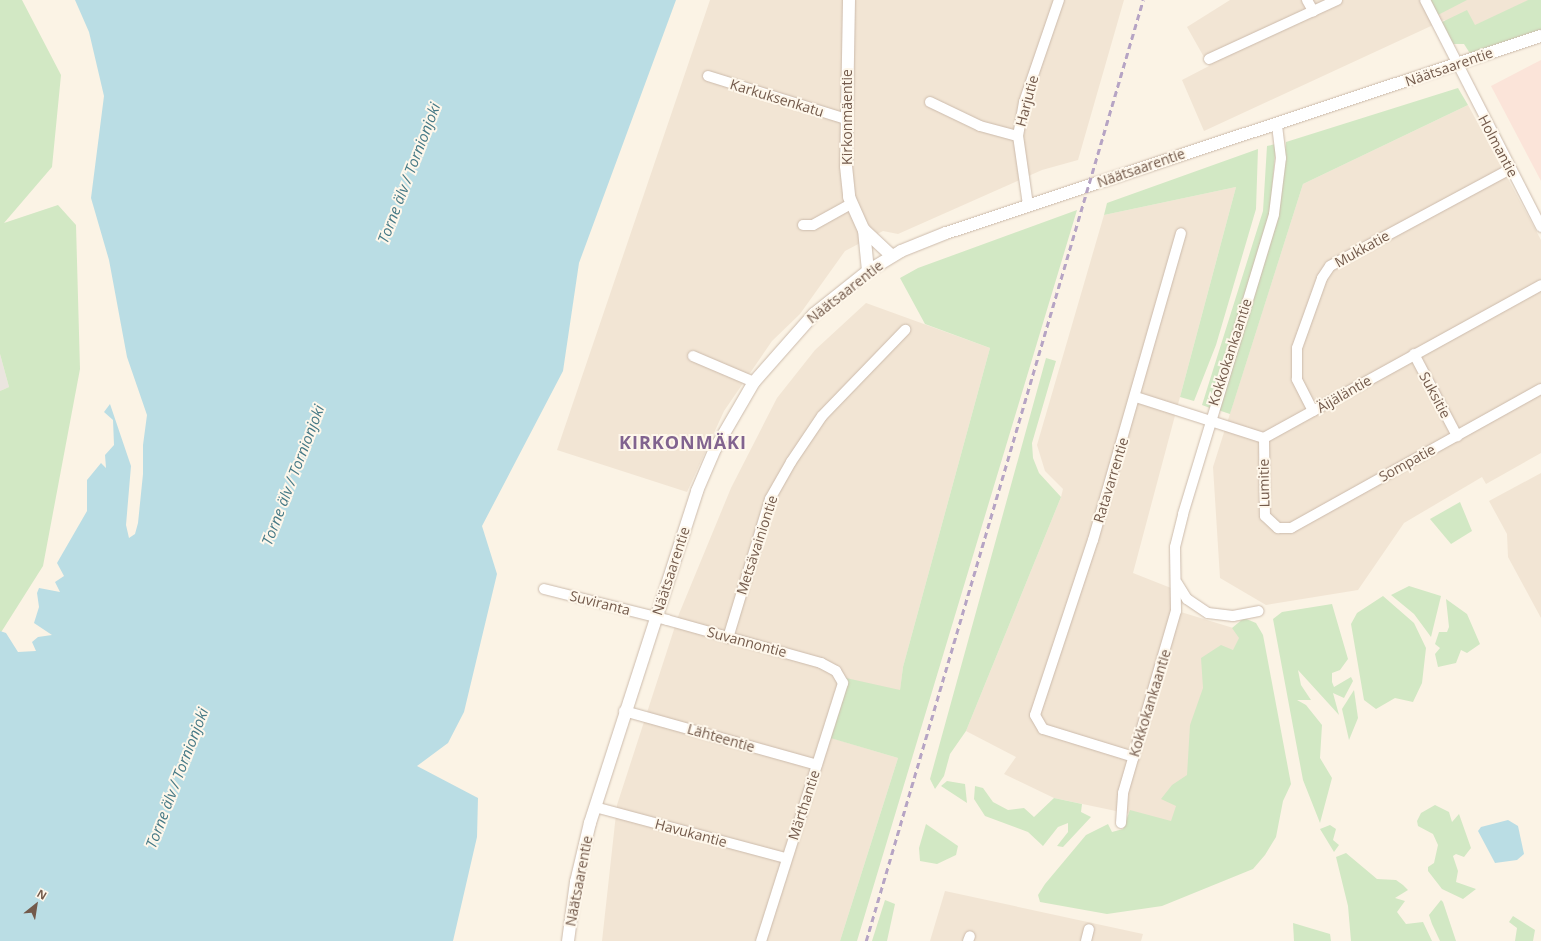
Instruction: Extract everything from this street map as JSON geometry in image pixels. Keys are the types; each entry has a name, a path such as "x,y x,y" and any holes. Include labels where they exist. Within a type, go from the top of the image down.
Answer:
{"street":[{"name":"Kirkonmäentie","path":"849,0 846,166 851,204 864,230 892,256"},
{"name":"Harjutie","path":"1028,205 1018,136 1024,102 1059,0"},
{"path":"1307,0 1313,11"},
{"path":"1209,59 1337,0"},
{"name":"Holmantie","path":"1425,0 1510,169 1540,221"},
{"name":"Näätsaarentie","path":"568,941 579,865 595,807 624,712 700,484 715,449 754,382 793,335 868,271 892,256 956,229 1458,65 1541,36"},
{"name":"Karkuksenkatu","path":"708,76 846,119"},
{"path":"930,102 980,126 1018,136"},
{"name":"Kokkokankaantie","path":"1121,823 1123,793 1173,625 1178,534 1209,419 1274,214 1281,158 1277,123"},
{"name":"Mukkatie","path":"1313,411 1297,379 1297,348 1322,278 1330,266 1510,169"},
{"path":"802,225 812,224 851,204"},
{"name":"Kirkonmäentie","path":"864,230 868,271"},
{"name":"Ratavarrentie","path":"1134,757 1043,729 1037,724 1035,714 1136,397 1181,233"},
{"name":"Äijäläntie","path":"1264,438 1541,285"},
{"name":"Metsävainiontie","path":"728,638 768,506 791,462 822,416 905,330"},
{"name":"Suksitie","path":"1414,354 1457,436"},
{"path":"693,356 754,382"},
{"name":"Sompatie","path":"1272,526 1291,528 1541,389"},
{"path":"1136,397 1209,419 1264,438"},
{"name":"Lumitie","path":"1264,438 1264,512 1272,526"},
{"path":"1176,582 1187,599 1208,614 1233,616 1260,611"},
{"name":"Suviranta","path":"544,589 656,617"},
{"name":"Suvannontie","path":"656,617 821,663 836,671"},
{"name":"Märthantie","path":"761,941 786,858 843,683 836,671"},
{"name":"Lähteentie","path":"624,712 817,765"},
{"name":"Havukantie","path":"595,807 786,858"},
{"path":"1086,941 1089,929"}],"shaded area":[{"path":"710,0 1124,0 1078,160 1042,170 898,234 883,231 845,251 800,314 772,341 724,411 687,492 557,450"},
{"path":"1230,0 1541,0 1541,20 1480,40 1444,20 1204,131 1182,80 1209,66 1187,27"},
{"path":"1541,60 1541,181 1491,86"},
{"path":"1468,105 1541,240 1541,453 1486,484 1482,477 1404,523 1358,590 1266,605 1220,578 1213,467 1303,184"},
{"path":"1236,187 1133,573 1171,588 1171,609 1243,631 1173,823 1054,798 1004,774 1016,757 966,731 1061,497 1063,489 1045,471 1037,445 1104,215"},
{"path":"866,303 990,348 903,667 900,691 828,737 898,758 840,941 602,941 617,805 679,614 731,488 777,398 815,350"},
{"path":"0,354 9,387 0,391"},
{"path":"1541,473 1541,618 1508,557 1507,534 1489,501"},
{"path":"945,891 1143,934 1141,941 930,941"}],"green space":[{"path":"0,0 22,0 61,75 52,167 4,223 58,205 76,225 80,369 43,566 0,634 0,391 9,387 0,354"},
{"path":"1428,0 1467,0 1436,16"},
{"path":"1528,0 1541,0 1541,31 1471,55 1464,44 1450,44 1438,24 1467,10 1475,25"},
{"path":"1458,88 1468,105 1303,184 1230,414 1218,410 1279,215 1286,142"},
{"path":"1276,144 1270,213 1210,408 1202,405 1263,211 1267,146"},
{"path":"1258,149 1256,209 1216,345 1194,401 1180,397 1236,187 1104,215 1107,203"},
{"path":"1077,210 857,941 840,941 898,758 827,737 846,678 900,690 903,667 990,348 925,324 900,278 918,268"},
{"path":"1046,358 1056,361 1032,443 1033,458 1039,473 1061,497 966,731 950,754 944,776 935,789 930,779"},
{"path":"1460,502 1472,531 1451,544 1430,519"},
{"path":"1409,586 1441,596 1431,637 1414,614 1391,595"},
{"path":"1383,596 1414,623 1426,648 1422,683 1413,702 1395,698 1376,709 1364,700 1351,624 1357,613"},
{"path":"1446,599 1467,614 1480,644 1467,653 1461,650 1456,663 1438,667 1435,654 1440,648 1435,644 1439,632 1447,632 1449,627"},
{"path":"1332,604 1348,659 1340,670 1332,673 1332,682 1334,687 1351,677 1353,681 1344,698 1333,693 1339,715 1298,670 1301,685 1311,700 1297,700 1306,705 1322,725 1320,758 1332,778 1320,823 1303,780 1273,619 1282,612"},
{"path":"1244,618 1256,623 1263,635 1291,784 1283,801 1276,837 1265,855 1253,869 1162,906 1107,914 1040,902 1038,895 1045,884 1086,835 1108,824 1112,832 1123,829 1130,810 1171,821 1176,806 1161,799 1172,785 1187,775 1190,725 1203,688 1201,658 1221,645 1233,650 1239,638 1232,628"},
{"path":"1354,690 1358,718 1349,740 1342,709"},
{"path":"947,781 965,784 967,803 941,786"},
{"path":"975,786 983,788 993,802 1008,810 1024,808 1034,817 1054,798 1082,804 1081,812 1091,817 1063,847 1057,846 1068,832 1068,823 1058,827 1043,846 1028,832 985,816 974,799"},
{"path":"1435,805 1449,812 1452,822 1459,814 1471,848 1464,857 1456,854 1453,856 1458,871 1456,882 1476,889 1463,899 1442,889 1428,871 1428,867 1434,863 1438,845 1433,834 1418,826 1417,821 1421,813"},
{"path":"926,824 958,846 956,855 937,864 920,861 919,848"},
{"path":"1330,825 1336,829 1333,840 1339,845 1334,852 1320,829"},
{"path":"1346,853 1377,879 1396,880 1408,890 1395,898 1405,901 1397,912 1406,924 1423,922 1432,941 1351,941 1348,906 1336,857"},
{"path":"885,900 895,904 887,941 872,941"},
{"path":"1441,900 1456,941 1440,941 1432,924 1429,915"},
{"path":"1513,916 1535,930 1533,941 1515,941 1517,928 1509,922"},
{"path":"1293,923 1330,934 1331,941 1294,941"}],"water":[{"name":"Torne älv / Tornionjoki","path":"75,0 676,0 579,263 563,371 482,526 497,574 464,712 448,743 417,766 478,798 477,837 453,941 0,941 0,631 6,633 18,652 36,651 32,642 38,637 52,635 34,623 39,607 37,593 39,588 60,592 55,582 64,576 57,563 87,511 87,480 101,463 106,468 105,455 114,445 113,420 104,412 110,404 131,466 126,525 129,538 135,534 138,523 143,474 143,445 147,415 127,357 109,260 91,198 104,96 89,32"},
{"path":"1508,820 1518,826 1524,854 1517,860 1495,863 1478,831 1481,827"}],"railway":[{"path":"866,941 1143,0"}],"district":[{"name":"KIRKONMÄKI","path":"683,442"}]}
